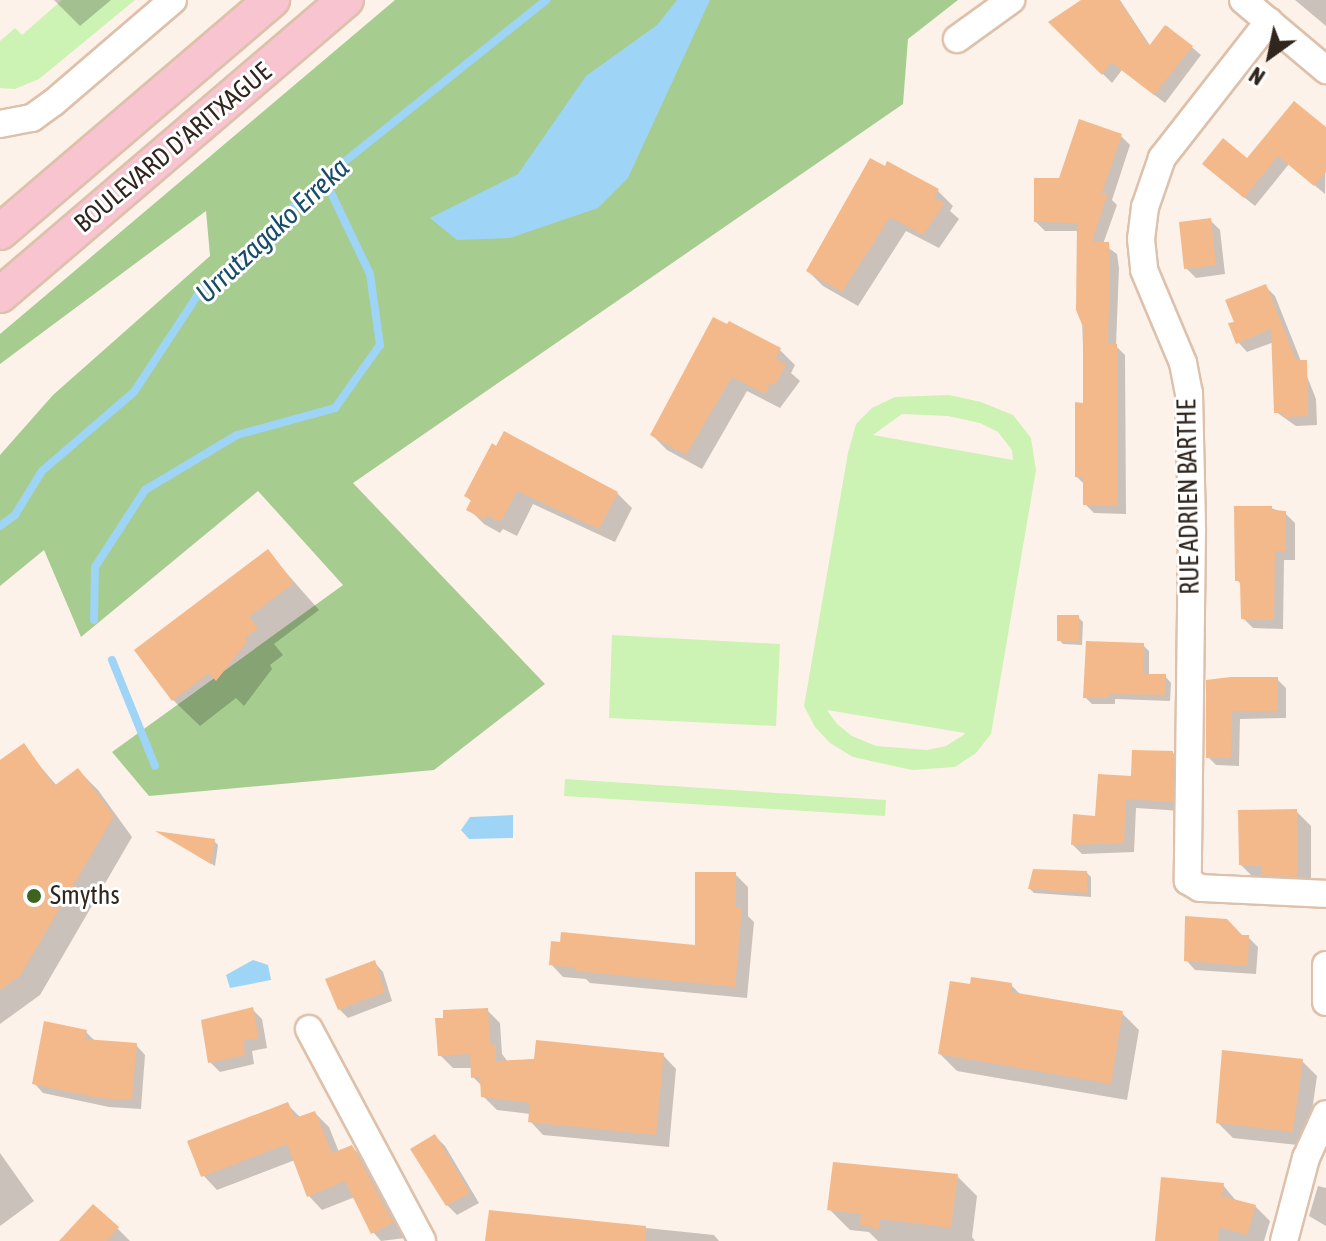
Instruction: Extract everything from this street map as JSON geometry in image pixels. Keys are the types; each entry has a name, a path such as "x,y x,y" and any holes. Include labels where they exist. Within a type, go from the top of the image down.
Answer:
{"main road":[{"name":"BOULEVARD D'ARITXAGUE","path":"0,232 272,0"},
{"name":"BOULEVARD D'ARITXAGUE","path":"0,295 346,0"}],"street":[{"path":"0,124 32,118 53,103 173,0"},
{"path":"957,39 1011,0"},
{"path":"1243,0 1326,70"},
{"name":"RUE ADRIEN BARTHE","path":"1269,21 1162,158 1145,207 1141,239 1144,270 1183,363 1189,393 1192,529 1188,881 1200,888 1326,894"},
{"path":"1326,965 1326,1002"},
{"path":"309,1029 422,1241"},
{"path":"1284,1241 1316,1160 1326,1114"}],"green space":[{"path":"62,0 135,0 39,79 15,89 0,88 0,41 15,28 22,35"},
{"path":"395,0 958,0 908,39 903,104 353,483 545,684 434,770 149,796 112,752 343,585 258,491 81,637 44,550 0,586 0,455 53,395 210,256 206,211 0,364 0,334"},
{"path":"949,395 981,402 1013,415 1031,438 1036,470 991,734 976,753 955,767 912,770 853,757 830,743 815,727 804,706 848,453 856,424 872,408 895,397","holes":["902,414 948,416 980,423 998,432 1012,450 1013,460 873,435","827,710 965,733 965,734 946,746 927,750 876,746 852,736 837,724"]},
{"path":"612,635 780,644 776,726 609,718"},
{"path":"565,779 886,800 885,816 564,796"}],"water":[{"path":"677,0 710,0 628,178 598,208 510,238 457,240 430,218 518,174 586,76 657,25"},
{"path":"513,815 513,838 469,839 461,830 470,817"},
{"path":"253,960 268,965 271,980 230,988 226,975"}],"building":[{"path":"1081,0 1119,0 1149,46 1165,25 1193,46 1154,95 1111,62 1102,75 1048,22"},
{"path":"1294,101 1326,127 1326,172 1314,186 1278,156 1244,198 1202,164 1223,138 1247,158"},
{"path":"1079,119 1122,134 1102,193 1108,193 1092,242 1109,242 1108,343 1117,344 1118,505 1083,505 1083,478 1075,477 1075,402 1083,403 1083,327 1076,310 1077,223 1034,222 1034,178 1059,178"},
{"path":"870,158 885,166 887,161 939,189 934,198 945,203 923,235 890,217 842,292 806,271"},
{"path":"1211,218 1216,265 1184,269 1179,222"},
{"path":"1266,284 1296,360 1307,360 1308,416 1284,417 1284,413 1274,413 1271,329 1236,344 1228,323 1234,322 1225,300"},
{"path":"713,317 727,324 729,321 781,348 776,359 786,365 775,385 771,382 765,394 732,377 686,455 650,435"},
{"path":"504,431 618,492 599,529 517,491 501,522 487,515 485,520 466,510 471,500 464,496 492,443 496,446"},
{"path":"1234,506 1272,506 1272,510 1286,511 1286,551 1275,551 1274,620 1241,619 1240,581 1235,581"},
{"path":"268,549 294,583 249,617 258,628 245,638 247,642 216,681 209,673 172,701 134,650"},
{"path":"1057,615 1079,615 1079,641 1057,641"},
{"path":"1086,641 1144,643 1143,674 1166,674 1165,695 1109,694 1109,698 1083,698"},
{"path":"1278,677 1278,711 1232,711 1231,758 1206,758 1206,680"},
{"name":"Smyths","path":"24,743 54,786 78,768 114,816 20,976 0,990 0,760"},
{"path":"1132,750 1173,751 1173,802 1126,799 1124,843 1071,845 1073,814 1095,816 1098,774 1131,776"},
{"path":"1297,809 1297,877 1261,875 1261,866 1239,865 1238,810"},
{"path":"155,831 215,839 211,864"},
{"path":"1033,869 1087,871 1087,893 1028,889"},
{"path":"695,872 736,872 736,907 742,908 735,987 576,971 576,968 549,965 551,941 560,942 561,932 695,945"},
{"path":"1185,916 1227,919 1242,935 1249,935 1248,966 1184,961"},
{"path":"375,960 385,992 338,1010 325,979"},
{"path":"971,977 1012,983 1011,992 1123,1011 1111,1084 938,1054 950,981 970,984"},
{"path":"253,1007 259,1038 243,1041 245,1055 208,1063 201,1020"},
{"path":"488,1008 490,1044 496,1045 496,1061 534,1059 536,1040 664,1053 656,1135 528,1122 530,1103 481,1097 480,1077 471,1078 470,1054 438,1056 435,1018 443,1018 443,1010"},
{"path":"44,1021 87,1030 85,1039 137,1043 132,1100 98,1098 32,1084"},
{"path":"1222,1050 1303,1059 1293,1132 1216,1123"},
{"path":"288,1102 295,1118 315,1111 332,1153 352,1145 393,1223 371,1234 345,1181 307,1197 287,1144 201,1177 187,1141"},
{"path":"435,1134 470,1193 446,1206 410,1149"},
{"path":"833,1162 958,1174 951,1228 880,1219 879,1229 860,1225 861,1214 827,1210"},
{"path":"1161,1177 1224,1183 1222,1196 1256,1205 1247,1235 1219,1227 1218,1241 1155,1241"},
{"path":"93,1204 119,1227 107,1241 59,1241"},
{"path":"489,1210 646,1226 645,1241 485,1241"}],"waterway":[{"name":"Urrutzagako Erreka","path":"0,526 15,515 42,471 134,392 197,296 324,178 546,0"},
{"path":"94,620 95,567 145,490 237,435 335,408 380,345 370,274 324,178"},
{"path":"112,660 155,766"}],"place":[{"name":"Smyths","path":"34,896"}]}
